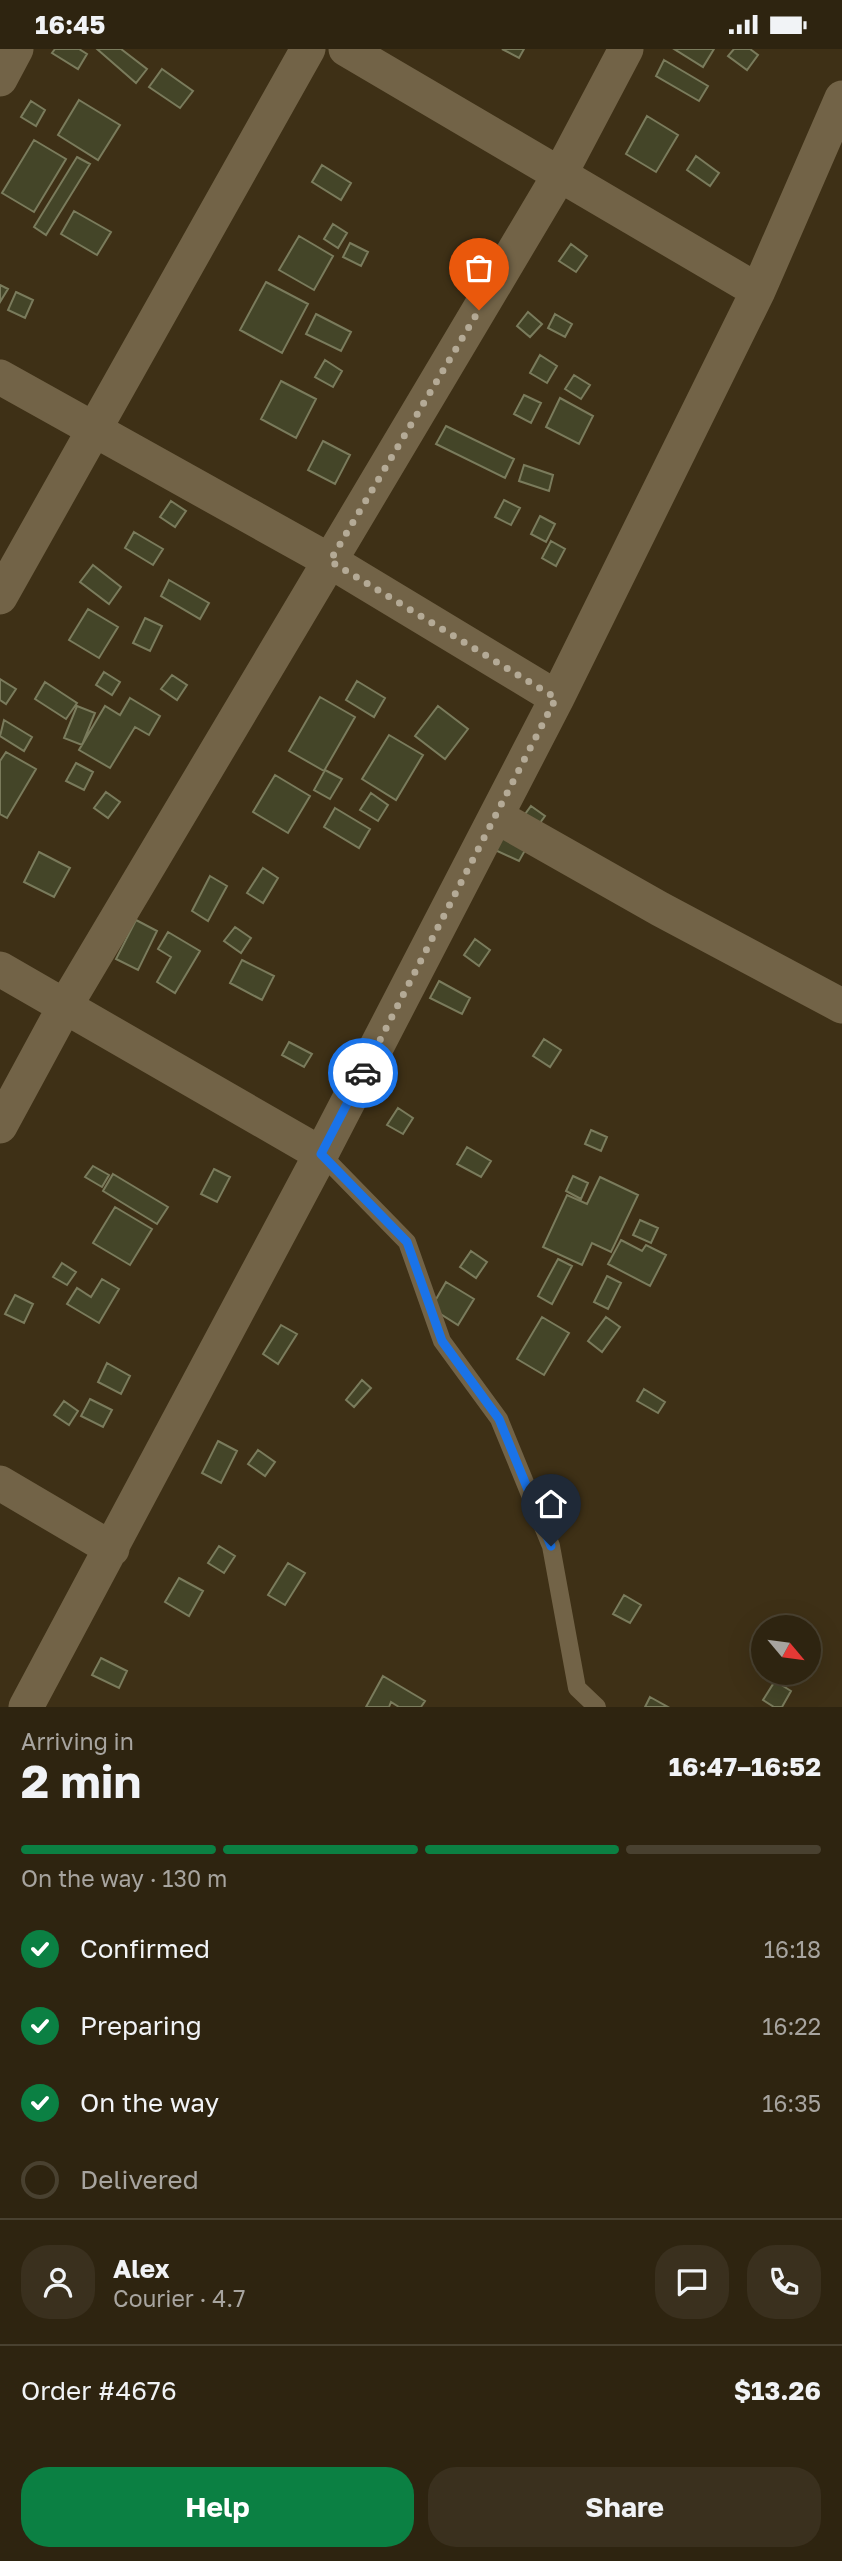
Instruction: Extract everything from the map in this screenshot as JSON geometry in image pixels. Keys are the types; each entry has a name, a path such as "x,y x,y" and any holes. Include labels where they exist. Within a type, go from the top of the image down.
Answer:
{"street":[{"path":"0,79 16,49"},
{"path":"0,597 308,49"},
{"path":"346,49 758,291"},
{"path":"0,1126 65,1006 560,174 626,49"},
{"path":"26,1707 321,1154 556,698 758,291 842,98"},
{"path":"0,377 330,561 556,698"},
{"path":"496,816 660,909 842,1006"},
{"path":"0,968 321,1154"},
{"path":"0,1483 111,1549"}],"lane":[{"path":"321,1154 407,1242 442,1341 499,1419 551,1546 578,1688 597,1707"}],"building":[{"path":"55,49 79,49 87,54 78,69 52,53"},
{"path":"97,49 121,49 147,69 136,83"},
{"path":"502,49 524,49 519,58"},
{"path":"674,49 714,49 703,67"},
{"path":"734,49 750,49 758,55 747,70 728,56"},
{"path":"664,60 708,86 699,101 656,76"},
{"path":"162,69 193,91 180,108 149,87"},
{"path":"79,100 120,125 98,160 58,135"},
{"path":"31,101 45,110 36,126 21,117"},
{"path":"647,116 678,135 656,172 626,154"},
{"path":"34,140 66,159 34,212 2,193"},
{"path":"696,156 719,173 710,186 687,170"},
{"path":"77,157 90,164 46,235 34,227"},
{"path":"322,165 351,183 341,200 312,182"},
{"path":"74,211 111,232 97,255 61,234"},
{"path":"333,224 347,233 338,248 324,239"},
{"path":"299,236 333,256 314,290 279,270"},
{"path":"350,243 368,252 361,266 343,257"},
{"path":"571,244 587,256 576,272 559,261"},
{"path":"266,282 308,304 282,353 240,330"},
{"path":"0,285 8,289 0,302"},
{"path":"16,292 33,300 25,318 8,310"},
{"path":"528,312 542,324 530,337 517,326"},
{"path":"316,314 351,332 341,351 306,334"},
{"path":"555,314 572,324 565,337 548,328"},
{"path":"540,355 557,366 547,383 530,373"},
{"path":"325,360 342,371 333,387 315,377"},
{"path":"574,375 590,385 581,399 565,389"},
{"path":"281,381 316,399 296,438 261,419"},
{"path":"524,395 541,403 531,423 514,414"},
{"path":"560,398 593,416 579,444 546,427"},
{"path":"446,426 514,459 505,478 436,444"},
{"path":"323,441 350,455 335,484 308,470"},
{"path":"524,465 553,475 549,491 519,481"},
{"path":"504,500 520,508 511,525 495,517"},
{"path":"171,501 186,511 175,527 160,517"},
{"path":"540,516 555,524 546,542 531,534"},
{"path":"134,532 163,549 153,565 125,548"},
{"path":"551,541 565,549 556,566 542,558"},
{"path":"93,565 121,587 109,604 80,582"},
{"path":"169,580 209,603 200,619 161,596"},
{"path":"88,609 118,627 99,658 69,640"},
{"path":"145,618 162,626 150,651 133,643"},
{"path":"104,672 120,682 112,695 96,685"},
{"path":"172,675 187,685 177,700 161,689"},
{"path":"0,679 16,689 6,704 0,700"},
{"path":"357,681 385,698 374,717 346,700"},
{"path":"45,682 77,703 66,719 35,699"},
{"path":"320,697 355,717 324,771 289,751"},
{"path":"130,698 160,716 149,735 135,727 110,768 79,750 105,706 120,715"},
{"path":"77,706 95,713 82,745 64,738"},
{"path":"438,706 468,729 445,759 415,736"},
{"path":"4,720 32,737 24,751 0,736"},
{"path":"389,735 423,755 396,800 362,779"},
{"path":"6,752 36,769 7,818 0,814 0,761"},
{"path":"76,763 93,772 84,790 66,781"},
{"path":"325,770 342,779 330,799 314,790"},
{"path":"275,775 310,796 288,833 253,812"},
{"path":"106,792 120,802 108,818 94,808"},
{"path":"371,793 388,805 378,821 360,810"},
{"path":"531,806 545,816 534,831 520,821"},
{"path":"335,808 370,829 359,848 324,827"},
{"path":"503,833 528,845 519,861 495,850"},
{"path":"39,852 70,868 54,897 24,882"},
{"path":"263,868 278,878 263,903 247,893"},
{"path":"210,876 227,886 208,921 192,911"},
{"path":"136,920 157,931 138,970 116,959"},
{"path":"235,927 251,938 241,953 224,941"},
{"path":"168,932 200,951 175,993 157,982 171,957 158,949"},
{"path":"475,939 490,950 479,966 464,955"},
{"path":"242,960 274,976 262,1000 230,983"},
{"path":"439,981 470,998 462,1014 430,998"},
{"path":"544,1039 561,1050 550,1067 533,1056"},
{"path":"289,1042 312,1054 304,1067 282,1055"},
{"path":"398,1108 413,1118 403,1134 387,1125"},
{"path":"591,1130 607,1137 601,1151 585,1144"},
{"path":"467,1147 491,1161 481,1177 457,1164"},
{"path":"93,1166 109,1175 102,1187 85,1177"},
{"path":"214,1169 230,1177 217,1202 201,1194"},
{"path":"113,1174 168,1207 157,1224 103,1191"},
{"path":"573,1176 588,1183 581,1199 566,1191"},
{"path":"600,1177 638,1195 611,1252 592,1243 582,1265 543,1247 567,1195 587,1204"},
{"path":"115,1207 152,1229 130,1265 93,1243"},
{"path":"640,1220 658,1228 651,1243 633,1235"},
{"path":"621,1240 642,1251 646,1245 666,1255 650,1286 608,1264"},
{"path":"471,1251 487,1262 476,1278 460,1267"},
{"path":"558,1259 572,1266 552,1304 538,1296"},
{"path":"62,1263 76,1272 67,1285 53,1277"},
{"path":"607,1276 621,1283 608,1309 594,1302"},
{"path":"102,1279 119,1289 99,1323 67,1304 77,1288 91,1297"},
{"path":"446,1282 474,1299 458,1325 431,1308"},
{"path":"15,1295 33,1304 24,1323 5,1314"},
{"path":"542,1317 569,1333 544,1375 517,1359"},
{"path":"606,1317 620,1327 602,1352 588,1341"},
{"path":"281,1325 297,1334 278,1364 263,1354"},
{"path":"107,1363 130,1376 121,1394 98,1382"},
{"path":"362,1380 371,1388 354,1407 346,1400"},
{"path":"644,1389 665,1402 658,1413 637,1401"},
{"path":"90,1399 112,1410 103,1427 81,1416"},
{"path":"64,1401 78,1411 69,1425 54,1415"},
{"path":"218,1441 237,1451 221,1483 202,1473"},
{"path":"258,1450 275,1462 265,1476 248,1464"},
{"path":"219,1546 235,1556 224,1573 208,1563"},
{"path":"288,1563 305,1573 285,1605 268,1595"},
{"path":"179,1578 203,1591 189,1616 165,1602"},
{"path":"624,1595 641,1605 630,1623 613,1614"},
{"path":"101,1658 127,1671 119,1688 92,1675"},
{"path":"383,1676 425,1701 421,1707 399,1707 391,1702 389,1707 366,1707"},
{"path":"772,1685 781,1685 791,1691 782,1707 774,1707 763,1700"},
{"path":"650,1697 668,1707 645,1707"}],"way so far":[{"path":"363,1073 556,698 330,561 479,310"}],"route":[{"path":"363,1073 321,1154 407,1242 442,1341 499,1419 551,1546"}]}
